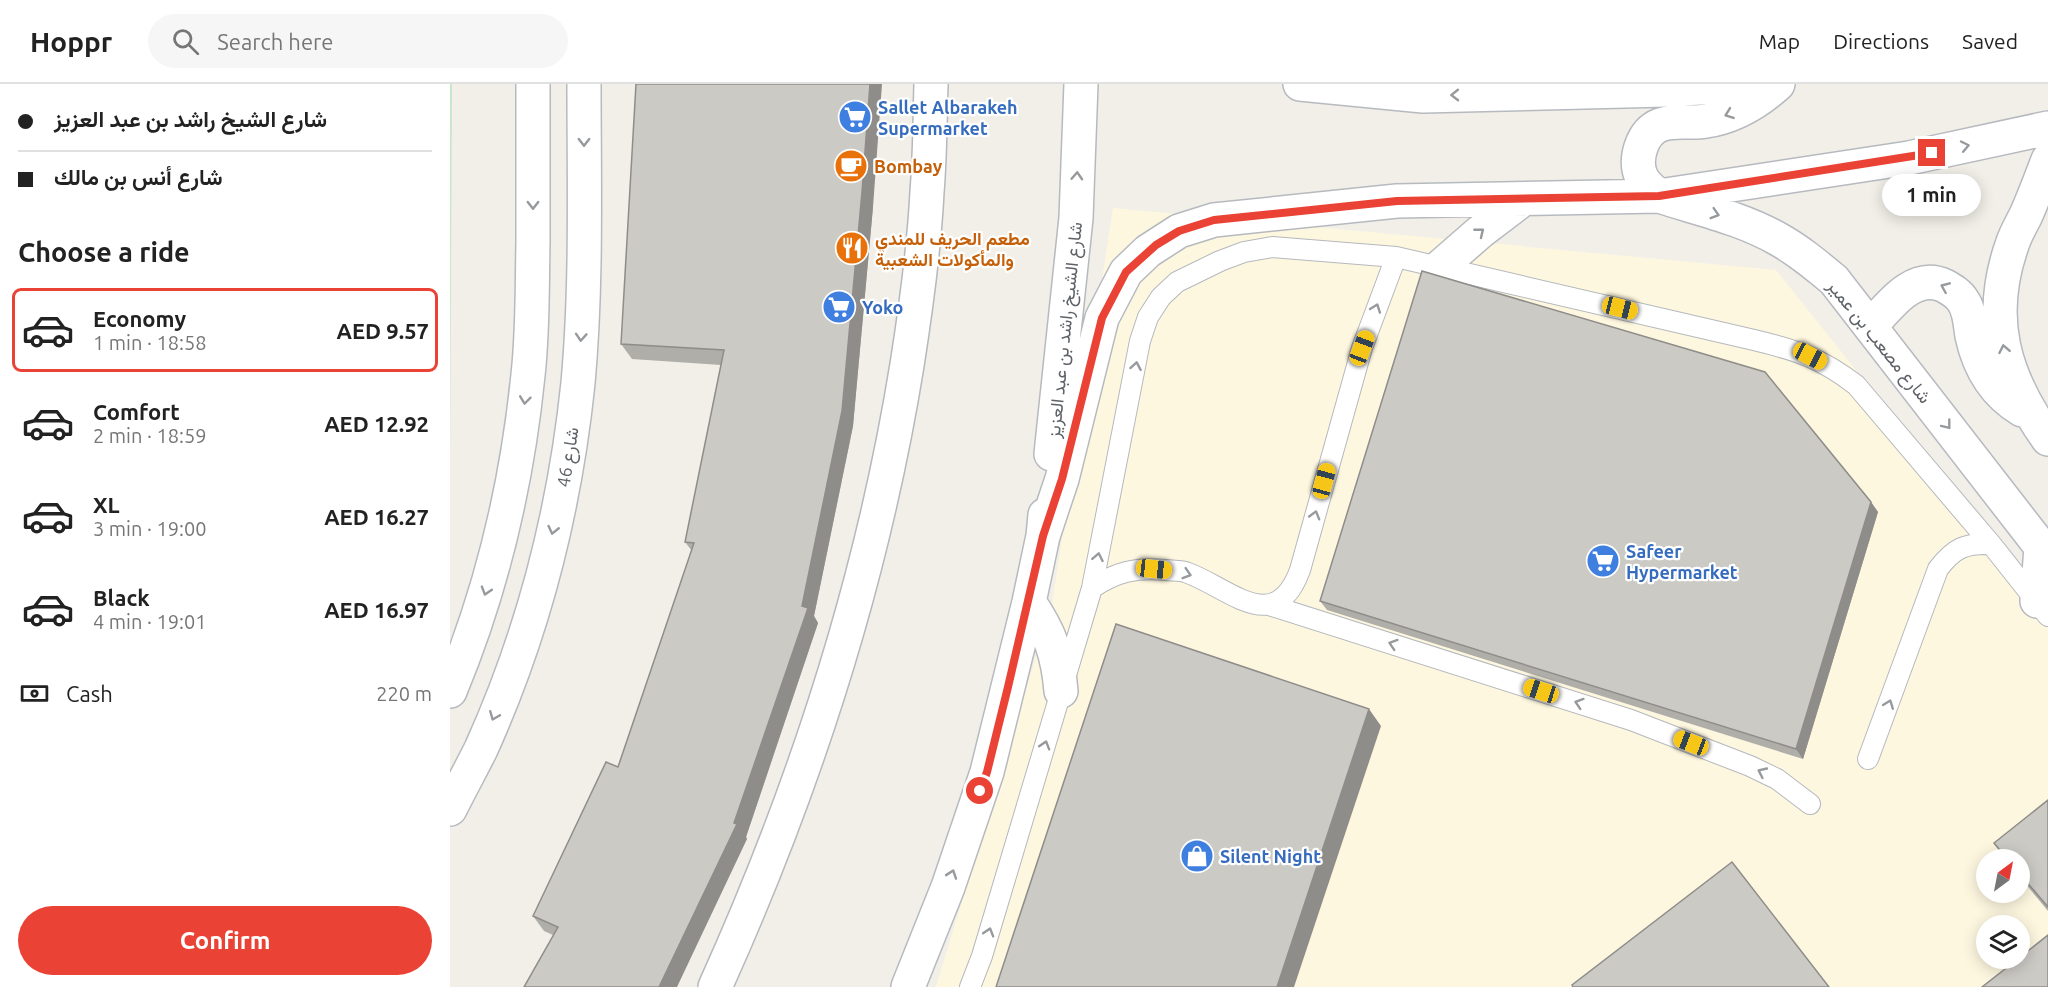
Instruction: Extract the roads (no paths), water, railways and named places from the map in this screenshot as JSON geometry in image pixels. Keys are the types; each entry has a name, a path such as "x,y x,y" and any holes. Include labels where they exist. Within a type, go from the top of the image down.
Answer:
{"main road":[{"path":"450,691 487,591 520,447 528,373 532,300 533,84"},
{"name":"شارع 46","path":"450,809 481,749 509,680 534,605 554,528 569,450 578,383 582,315 584,84"},
{"path":"715,987 753,902 812,745 844,646 870,547 896,430 915,312 927,193 931,84"},
{"name":"شارع الشيخ راشد بن عبد العزيز","path":"908,987 948,887 987,772 1043,536 1076,218 1081,84"},
{"path":"1300,84 1411,90 1723,87 1766,84"},
{"path":"1659,196 1648,187 1640,174 1638,159 1641,145 1648,134 1659,125 1676,122 1704,122 1727,116 1765,96 1778,84"},
{"path":"1043,536 1062,479 1102,318 1126,272 1148,250 1179,231 1214,220 1397,201 1659,196 1909,158 2048,128"},
{"path":"2040,427 2016,388 2006,358 2000,327 2000,298 2004,270 2013,242 2048,160"},
{"name":"شارع مصعب بن عمير","path":"1659,196 1747,224 1778,239 1808,258 1834,280 2044,551"},
{"path":"1441,266 1522,200"},
{"path":"1871,326 1890,305 1916,285 1930,282 1943,285 1955,292 1963,301 1968,312 1977,354 1992,384 2008,401 2040,427"},
{"path":"2043,608 2044,551"},
{"path":"1029,602 1042,621 1053,644 1059,668 1061,691"}],"lane":[{"path":"970,987 982,956 1092,588 1140,341 1148,317 1161,297 1177,282 1244,252 1272,247 1396,256 1754,340 1810,356 1834,368 1856,385 2043,608"},
{"path":"1092,588 1121,572 1154,569 1186,572 1247,603 1259,606 1280,600 1289,592 1296,581 1362,348 1396,256"},
{"path":"1868,759 1938,569 1961,547 1976,543 1991,544"},
{"path":"1269,605 1631,720 1759,770 1777,779 1810,804"}],"place":[{"name":"Sallet Albarakeh Supermarket","path":"855,117"},
{"name":"Bombay","path":"851,166"},
{"name":"مطعم الحريف للمندي والمأكولات الشعبية","path":"852,248"},
{"name":"Yoko","path":"839,307"},
{"name":"Safeer Hypermarket","path":"1603,561"},
{"name":"Silent Night","path":"1197,856"}]}
